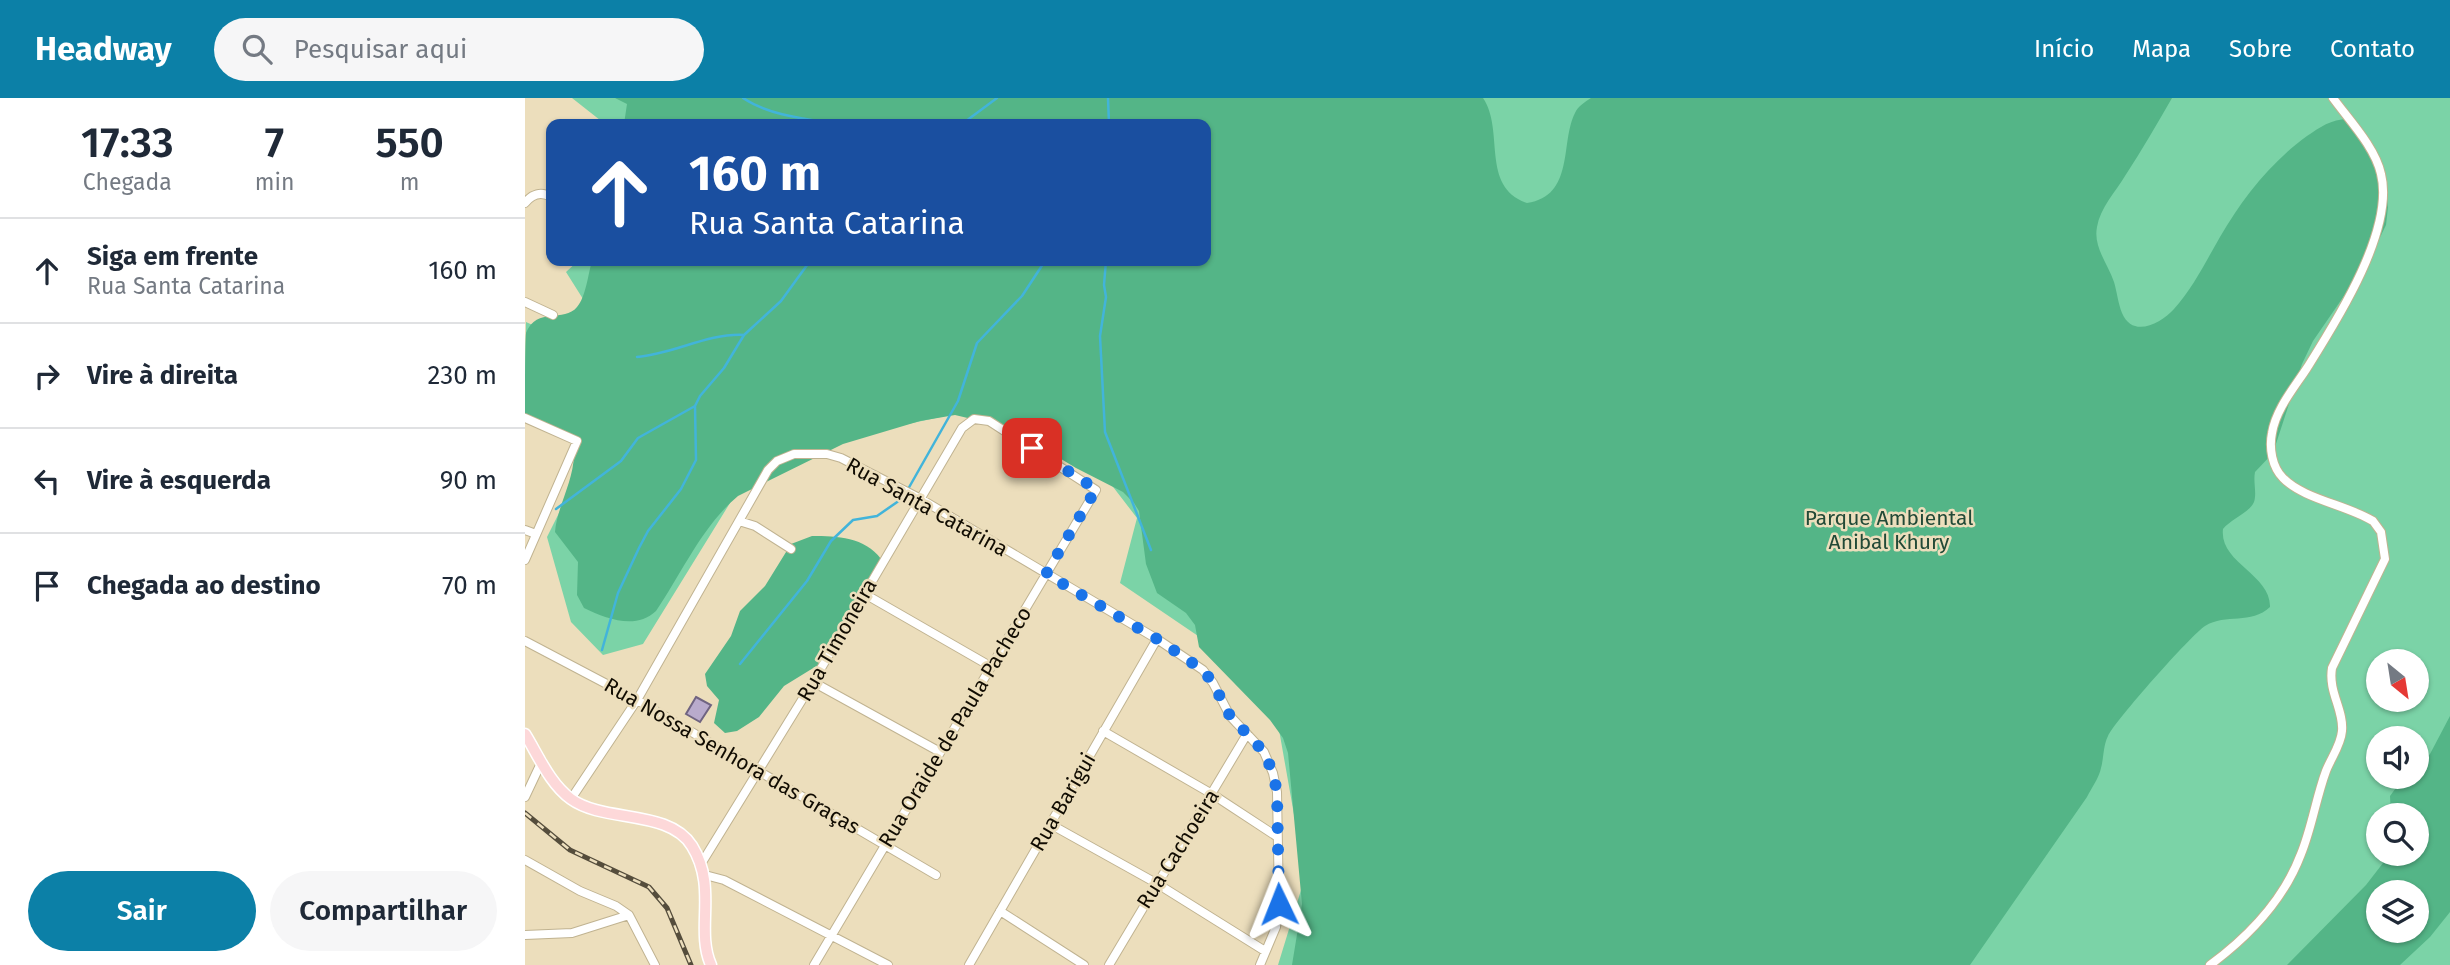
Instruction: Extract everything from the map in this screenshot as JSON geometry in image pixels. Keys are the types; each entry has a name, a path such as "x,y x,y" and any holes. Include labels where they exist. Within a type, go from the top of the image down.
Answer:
{"main road":[{"path":"525,734 558,787 571,799 593,810 659,823 676,830 690,842 703,870 707,944 711,965"}],"street":[{"path":"2210,965 2250,932 2268,910 2301,855 2326,770 2341,738 2343,727 2330,681 2332,668 2385,559 2381,532 2373,521 2295,488 2281,477 2270,449 2277,417 2346,302 2368,255 2382,211 2384,188 2381,171 2375,158 2333,98"},
{"path":"526,202 536,194 546,194"},
{"path":"525,302 553,315"},
{"path":"525,418 577,441 525,560"},
{"name":"Rua Oraide de Paula Pacheco","path":"814,965 1096,489 989,421 974,419"},
{"name":"Rua Timoneira","path":"703,870 919,498 962,428 974,419"},
{"name":"Rua Santa Catarina","path":"571,799 637,700 768,470 777,461 794,454 827,454 841,458 919,498 1157,639 1203,670 1230,716 1264,752 1277,792 1279,904 1276,927 1260,965"},
{"path":"739,521 755,526 791,549"},
{"path":"525,530 535,534"},
{"path":"863,593 990,666"},
{"name":"Rua Barigui","path":"969,965 1157,639"},
{"name":"Rua Nossa Senhora das Graças","path":"525,642 637,700 936,875"},
{"path":"813,681 940,752"},
{"path":"1103,731 1212,794 1276,836"},
{"name":"Rua Cachoeira","path":"1109,965 1247,734"},
{"path":"525,797 542,761"},
{"path":"1050,824 1156,883 1265,951"},
{"path":"525,860 629,915 655,965"},
{"path":"703,870 888,965"},
{"path":"1000,911 1084,965"},
{"path":"525,935 572,933 629,915"}],"green space":[{"name":"Parque Ambiental Anibal Khury","path":"572,98 2450,98 2450,965 1278,965 1305,877 1275,707 1204,640 1120,583 1137,518 1107,479 987,407 838,439 767,443 643,644 603,655 571,622 547,537 565,501 614,459 525,401 526,322 566,340 595,318 566,272 573,266 1211,266 1211,119 599,119"},
{"name":"Parque Ambiental Anibal Khury","path":"615,98 1483,98 1493,126 1498,171 1503,184 1513,195 1527,203 1542,198 1553,190 1563,166 1575,113 1591,98 2172,98 2105,206 2096,234 2122,313 2127,321 2140,327 2155,323 2174,309 2258,182 2294,146 2327,124 2350,119 2384,173 2388,207 2386,225 2370,258 2313,341 2302,364 2273,453 2255,472 2254,502 2223,529 2224,541 2229,551 2263,586 2270,607 2255,616 2221,620 2205,626 2138,697 2108,736 2100,772 2087,797 1970,965 1292,965 1302,904 1288,753 1283,738 1270,720 1199,647 1195,625 1186,613 1157,593 1146,564 1139,511 1123,492 1076,468 1010,428 955,415 920,421 843,444 738,496 703,536 656,611 640,620 621,621 584,608 577,595 578,562 555,532 571,474 574,451 571,440 525,414 526,333 537,320 572,312 577,307 585,291 591,266 1211,266 1211,119 625,119 627,104"},
{"path":"812,536 841,537 859,542 881,559 823,662 784,686 759,717 737,731 725,733 714,723 719,700 707,686 705,674 731,636 740,611 765,586 791,544"},
{"path":"2450,716 2450,912 2429,938 2429,880 2370,880 2381,866 2429,866 2429,803 2390,803 2390,796 2395,789 2429,789 2429,755"},
{"path":"2366,885 2366,943 2424,943 2400,965 2287,965"}],"building":[{"path":"696,697 711,705 700,722 686,714"}],"waterway":[{"path":"743,98 777,113 808,119"},
{"path":"969,119 997,98"},
{"path":"1108,98 1109,119"},
{"path":"602,650 618,593 639,548 648,531 681,489 696,460 695,406 700,396 724,368 744,335 781,301 806,266"},
{"path":"740,664 807,581 831,541 853,520 877,516 903,498 958,401 977,343 1022,296 1042,266"},
{"path":"1106,266 1106,297 1100,336 1105,432 1151,550"},
{"path":"637,357 717,337 744,335"},
{"path":"556,509 621,461 638,438 695,406"}],"railway":[{"path":"525,813 570,850 649,887 667,908 691,965"}],"route":[{"path":"1032,448 1096,489 1046,574 1157,639 1203,670 1230,716 1264,752 1277,792 1279,904"}]}
